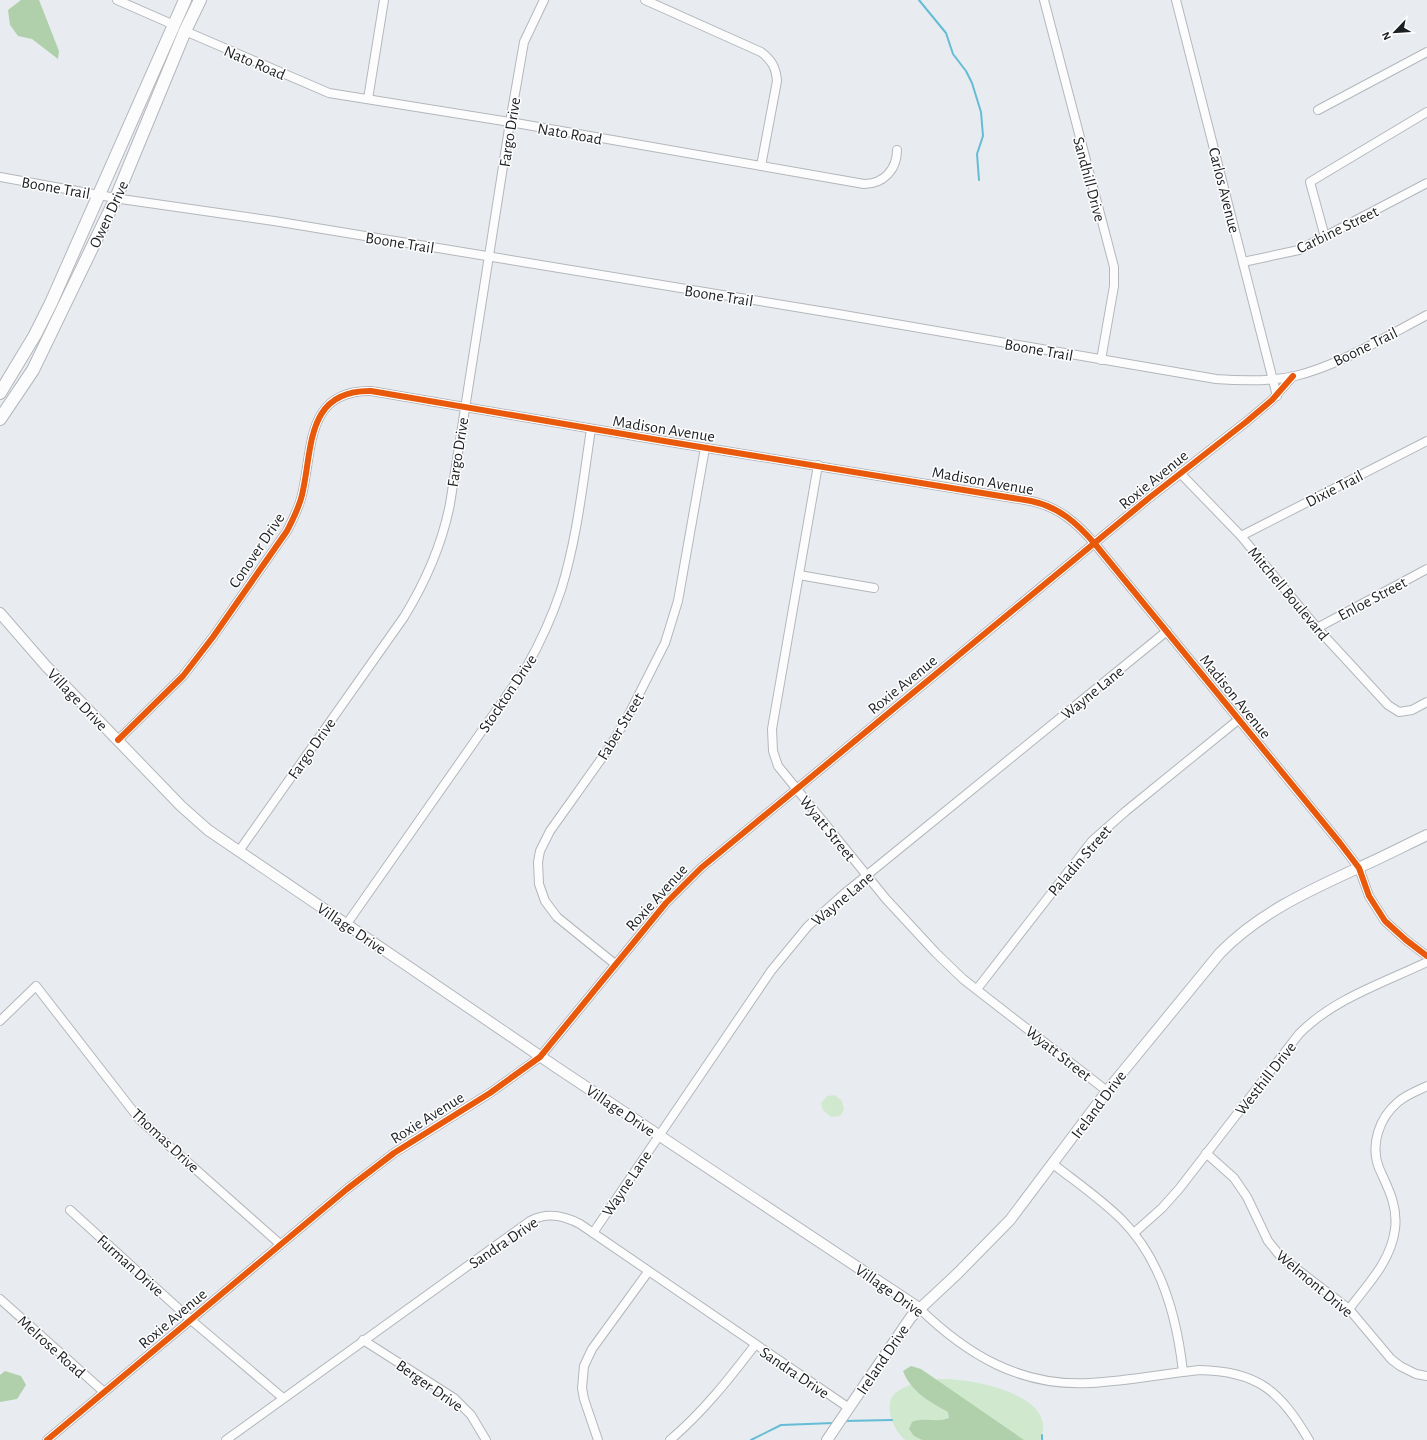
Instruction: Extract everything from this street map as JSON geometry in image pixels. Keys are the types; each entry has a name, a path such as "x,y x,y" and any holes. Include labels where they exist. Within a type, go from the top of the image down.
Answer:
{"highway":[{"name":"Owen Drive","path":"0,419 33,370 116,198 179,28 185,0"},
{"name":"Owen Drive","path":"0,393 38,329 179,28 200,0"}],"main road":[{"name":"Village Drive","path":"0,613 46,666 196,820 540,1057 919,1308"},
{"name":"Ireland Drive","path":"827,1440 911,1317 958,1273 1010,1220 1107,1091 1234,938 1264,915 1289,901 1427,835"}],"street":[{"name":"Nato Road","path":"117,0 329,93 510,122 870,184 876,183 888,175 896,162 897,150"},
{"path":"368,99 384,0"},
{"name":"Fargo Drive","path":"239,851 404,617 424,582 436,555 446,522 524,42 544,0"},
{"path":"645,0 761,52 772,62 777,81 761,166"},
{"name":"Sandhill Drive","path":"1044,0 1114,267 1114,286 1101,360"},
{"name":"Carlos Avenue","path":"1176,0 1277,396"},
{"path":"1318,110 1427,52"},
{"path":"1325,237 1310,182 1427,112"},
{"name":"Boone Trail","path":"0,177 116,198 274,221 838,314 1216,379 1273,379 1293,376 1323,367 1427,315"},
{"name":"Carbine Street","path":"1243,262 1299,250 1427,183"},
{"name":"Roxie Avenue","path":"47,1440 280,1244 394,1153 490,1093 540,1057 615,964 686,882 795,789 1180,473 1246,422 1277,396 1293,376"},
{"name":"Conover Drive","path":"118,740 183,676 213,637 287,531 294,518 302,494 312,433 317,420 326,408 342,396 360,391 371,391 465,407"},
{"name":"Madison Avenue","path":"465,407 1045,504 1072,520 1095,544 1359,868 1369,896 1385,921 1427,956"},
{"name":"Stockton Drive","path":"346,924 526,668 539,644 558,598 569,562 591,429"},
{"name":"Dixie Trail","path":"1241,536 1427,440"},
{"name":"Faber Street","path":"615,964 550,910 539,884 538,862 540,851 547,836 609,748 627,718 664,643 678,601 705,448"},
{"name":"Wyatt Street","path":"818,465 772,729 772,745 775,759 781,772 867,876 931,948 976,989 1107,1091"},
{"name":"Mitchell Boulevard","path":"1180,473 1241,536 1317,628 1388,705 1399,712 1412,710 1427,702"},
{"name":"Enloe Street","path":"1317,628 1427,569"},
{"path":"799,575 874,588"},
{"name":"Wayne Lane","path":"593,1233 771,971 788,949 828,908 1166,631"},
{"name":"Paladin Street","path":"976,989 1092,841 1126,811 1238,720"},
{"name":"Westhill Drive","path":"1134,1233 1162,1208 1298,1034 1308,1024 1333,1006 1427,962"},
{"name":"Thomas Drive","path":"0,1021 36,986 140,1120 280,1244"},
{"path":"1348,1309 1384,1264 1393,1242 1396,1228 1396,1216 1393,1199 1377,1159 1376,1140 1379,1129 1389,1111 1398,1102 1427,1086"},
{"name":"Welmont Drive","path":"1206,1153 1234,1178 1247,1197 1274,1249 1293,1268 1348,1309 1391,1359 1408,1371 1427,1376"},
{"path":"1053,1164 1109,1208 1134,1233 1151,1258 1169,1301 1176,1325 1183,1372"},
{"name":"Furman Drive","path":"70,1210 191,1320 283,1398"},
{"name":"Sandra Drive","path":"226,1440 363,1340 536,1218 546,1215 564,1217 580,1224 648,1272 849,1408"},
{"path":"598,1440 584,1399 582,1388 584,1366 592,1349 648,1272"},
{"name":"Melrose Road","path":"0,1299 104,1392"},
{"name":"Village Drive","path":"919,1308 965,1348 990,1362 1028,1376 1067,1383 1089,1383 1183,1372 1215,1370 1229,1372 1253,1380 1285,1403 1294,1414 1309,1440"},
{"name":"Berger Drive","path":"363,1340 454,1398 471,1414 486,1440"},
{"path":"670,1440 719,1392 755,1345"}],"green space":[{"path":"21,0 39,0 59,51 58,59 32,39 18,36 10,25 8,10"},
{"path":"189,0 195,0 160,80 157,78 165,55"},
{"path":"835,1095 842,1101 844,1110 840,1116 831,1117 823,1110 821,1103 827,1096"},
{"path":"911,1366 921,1369 1024,1440 922,1440 914,1436 909,1429 912,1422 949,1418 948,1412 922,1396 911,1385 903,1371"},
{"path":"5,1371 21,1376 26,1385 17,1399 0,1402 0,1375"},
{"path":"940,1379 954,1379 990,1386 1009,1392 1025,1400 1037,1411 1043,1424 1040,1440 905,1440 896,1430 891,1416 890,1402 893,1396 902,1388 907,1386"}],"waterway":[{"path":"919,0 946,33 953,54 966,71 972,83 981,112 983,136 977,154 979,180"},
{"path":"844,1421 892,1420"},
{"path":"751,1440 781,1425 834,1423"},
{"path":"1042,1435 1042,1440"}],"cycle path":[{"path":"47,1440 347,1189 394,1153 490,1093 540,1057 666,903 701,868 1149,498 1246,422 1272,400 1293,376"},
{"path":"118,740 183,676 213,637 287,531 301,500 311,442 316,425 323,411 334,400 350,393 371,391 1031,501 1050,507 1067,517 1095,544 1340,843 1359,868 1369,896 1385,921 1427,956"}]}
